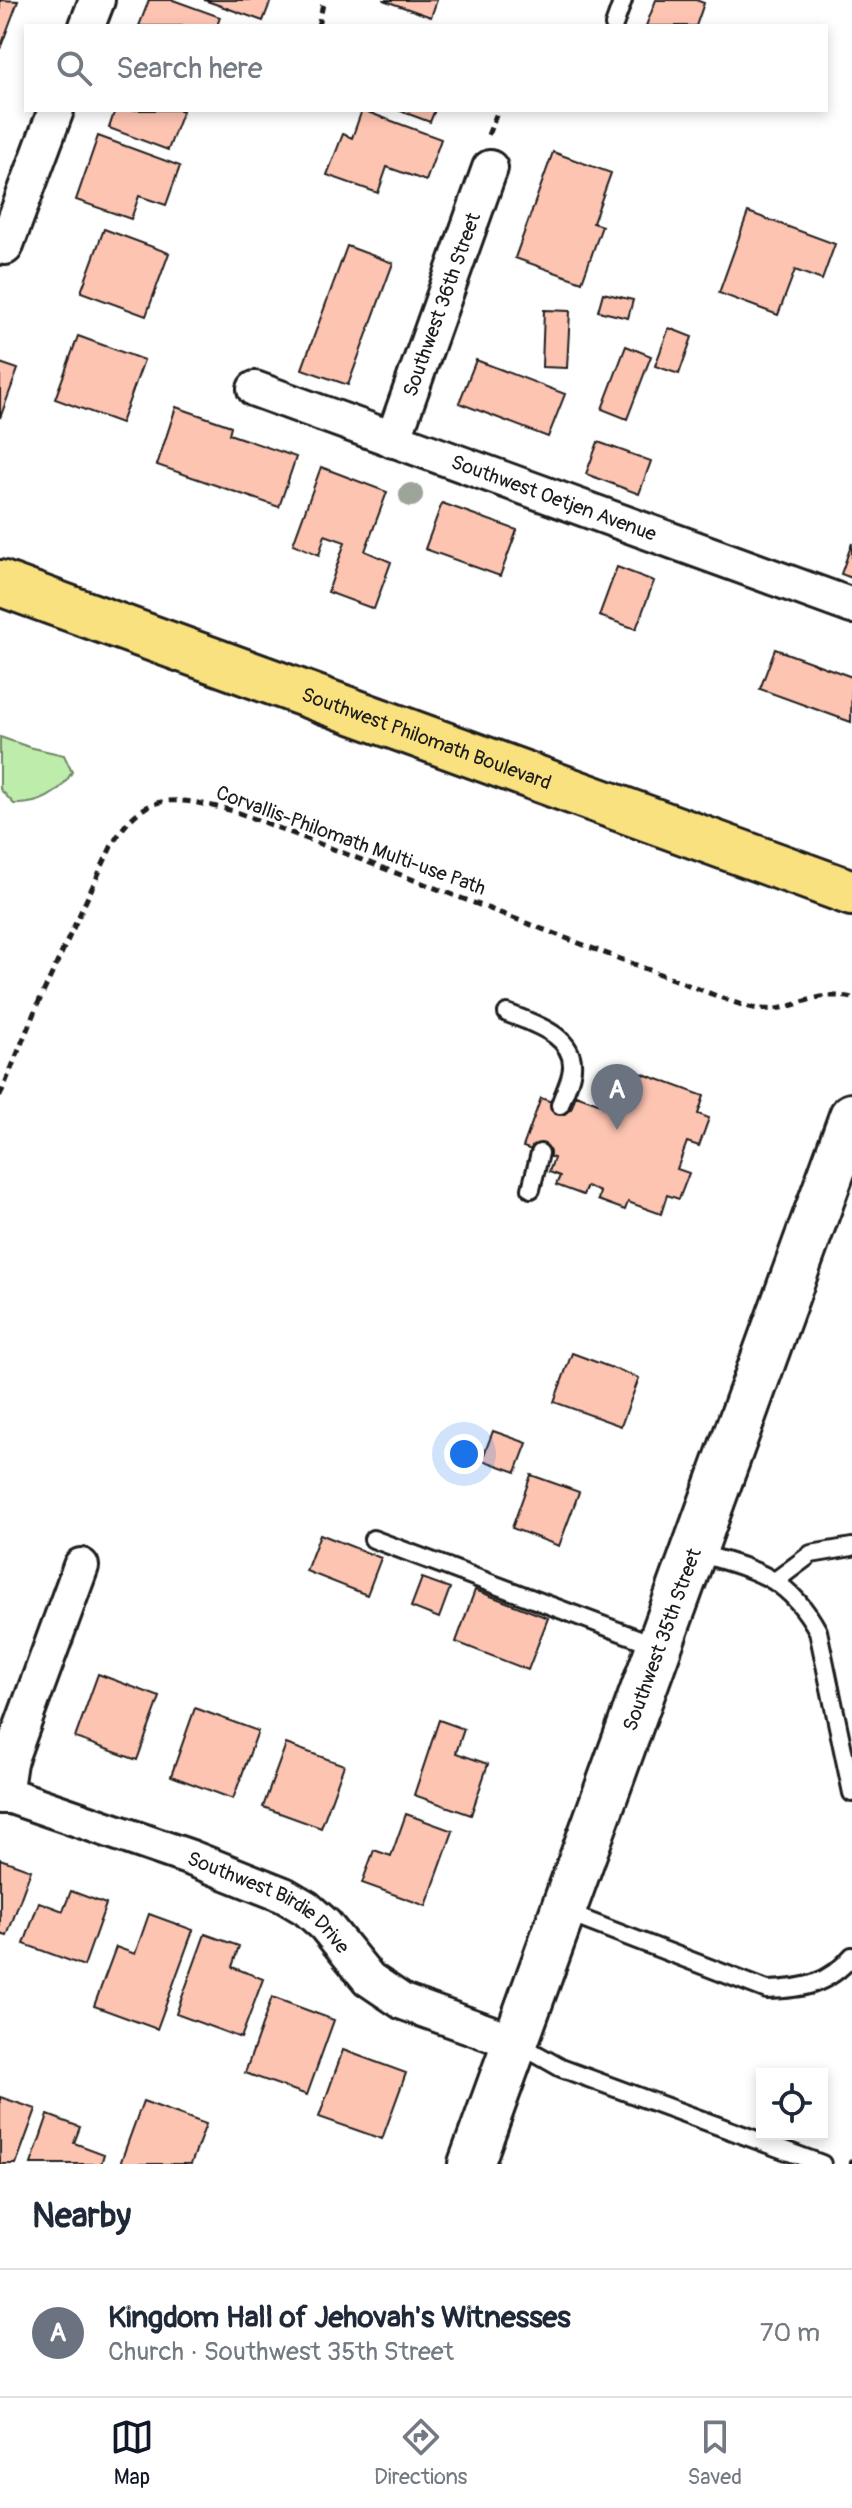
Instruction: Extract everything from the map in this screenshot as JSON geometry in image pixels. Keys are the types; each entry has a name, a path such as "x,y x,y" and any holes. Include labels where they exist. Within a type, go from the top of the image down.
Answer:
{"highway":[{"name":"Southwest Philomath Boulevard","path":"0,583 852,893"}],"street":[{"path":"88,24 97,0"},
{"path":"5,247 55,112"},
{"name":"Southwest 36th Street","path":"393,440 490,168"},
{"name":"Southwest Oetjen Avenue","path":"255,389 852,606"},
{"name":"Southwest 35th Street","path":"471,2164 852,1116"},
{"path":"2,1795 9,1762 81,1566"},
{"name":"Southwest Birdie Drive","path":"2,1795 191,1858 284,1895 306,1908 325,1925 369,1979 403,2002 515,2042"}],"lane":[{"path":"614,24 623,0"},
{"path":"507,1013 547,1029 566,1046 572,1071 560,1105"},
{"path":"531,1189 540,1153"},
{"path":"373,1539 659,1647"},
{"path":"775,1581 811,1554 852,1547"},
{"path":"694,1552 764,1574 792,1593 807,1611 818,1631 852,1793"},
{"path":"563,1912 767,1990 798,1989 818,1983 844,1966 852,1956"},
{"path":"515,2042 561,2068 822,2164"}],"path":[{"path":"318,24 324,0"},
{"name":"Corvallis-Philomath Multi-use Path","path":"0,1096 36,1008 111,847 125,822 160,801 190,801 234,811 730,1001 761,1010 779,1008 814,996 836,994 852,998"}],"green space":[{"path":"0,737 64,755 72,772 48,797 32,803 14,804 0,789"}],"building":[{"path":"0,0 18,1 0,49"},
{"path":"149,0 173,0 220,17 218,24 140,24"},
{"path":"204,0 271,0 263,21"},
{"path":"383,0 437,0 431,17"},
{"path":"656,0 696,0 704,3 697,24 647,24"},
{"path":"114,112 182,112 168,150 109,128"},
{"path":"361,112 367,112 441,139 426,181 387,167 378,193 327,175 343,134 352,138"},
{"path":"403,112 434,112 430,122"},
{"path":"98,136 180,166 166,205 139,196 131,219 76,200"},
{"path":"553,152 611,173 593,223 602,226 582,282 515,258"},
{"path":"748,212 835,244 822,280 795,270 778,315 719,293"},
{"path":"104,229 169,253 146,316 81,292"},
{"path":"347,246 393,263 348,385 302,369"},
{"path":"603,293 633,300 628,318 598,311"},
{"path":"544,310 570,311 567,368 542,367"},
{"path":"669,328 692,337 679,374 655,366"},
{"path":"78,336 144,360 121,423 55,399"},
{"path":"626,346 651,356 627,419 602,409"},
{"path":"476,360 565,394 548,437 459,403"},
{"path":"0,363 18,369 0,418"},
{"path":"176,407 231,426 229,434 296,457 279,507 157,465"},
{"path":"598,442 651,461 639,494 586,474"},
{"path":"321,467 387,492 365,551 391,562 374,609 328,592 345,542 325,535 319,555 293,544"},
{"path":"442,503 517,530 500,576 425,549"},
{"path":"852,543 852,578 841,574"},
{"path":"617,567 654,581 636,629 599,616"},
{"path":"775,649 852,677 851,722 760,689"},
{"path":"627,1068 704,1096 698,1114 709,1118 699,1146 687,1142 677,1169 689,1173 679,1199 667,1195 661,1214 628,1202 625,1210 598,1200 600,1192 587,1186 583,1195 556,1185 560,1176 549,1172 554,1158 523,1147 541,1098 571,1109 576,1095 612,1108"},
{"path":"572,1353 639,1378 621,1426 554,1402"},
{"path":"493,1431 527,1443 516,1472 482,1460"},
{"path":"531,1475 579,1492 559,1546 512,1528"},
{"path":"320,1534 381,1558 367,1595 306,1571"},
{"path":"422,1578 450,1588 439,1618 411,1607"},
{"path":"475,1590 548,1618 528,1670 456,1642"},
{"path":"98,1674 160,1697 137,1760 75,1738"},
{"path":"195,1708 258,1731 233,1799 171,1776"},
{"path":"439,1720 464,1729 456,1753 488,1764 471,1815 414,1795"},
{"path":"286,1744 344,1765 321,1828 263,1807"},
{"path":"406,1814 453,1831 426,1906 362,1883 374,1850 391,1856"},
{"path":"0,1859 31,1870 7,1936 0,1934"},
{"path":"71,1891 106,1904 84,1966 24,1944 39,1902 63,1911"},
{"path":"149,1914 193,1930 157,2029 94,2006 116,1947 135,1954"},
{"path":"205,1934 239,1946 232,1967 263,1979 241,2038 176,2014"},
{"path":"272,1997 334,2020 307,2095 245,2073"},
{"path":"343,2050 406,2073 382,2139 319,2117"},
{"path":"0,2097 36,2109 16,2164 0,2164"},
{"path":"143,2101 206,2124 191,2164 120,2164"},
{"path":"48,2115 80,2127 74,2143 104,2154 101,2164 31,2164"}],"place":[{"name":"Kingdom Hall of Jehovah's Witnesses","path":"617,1130"}]}
